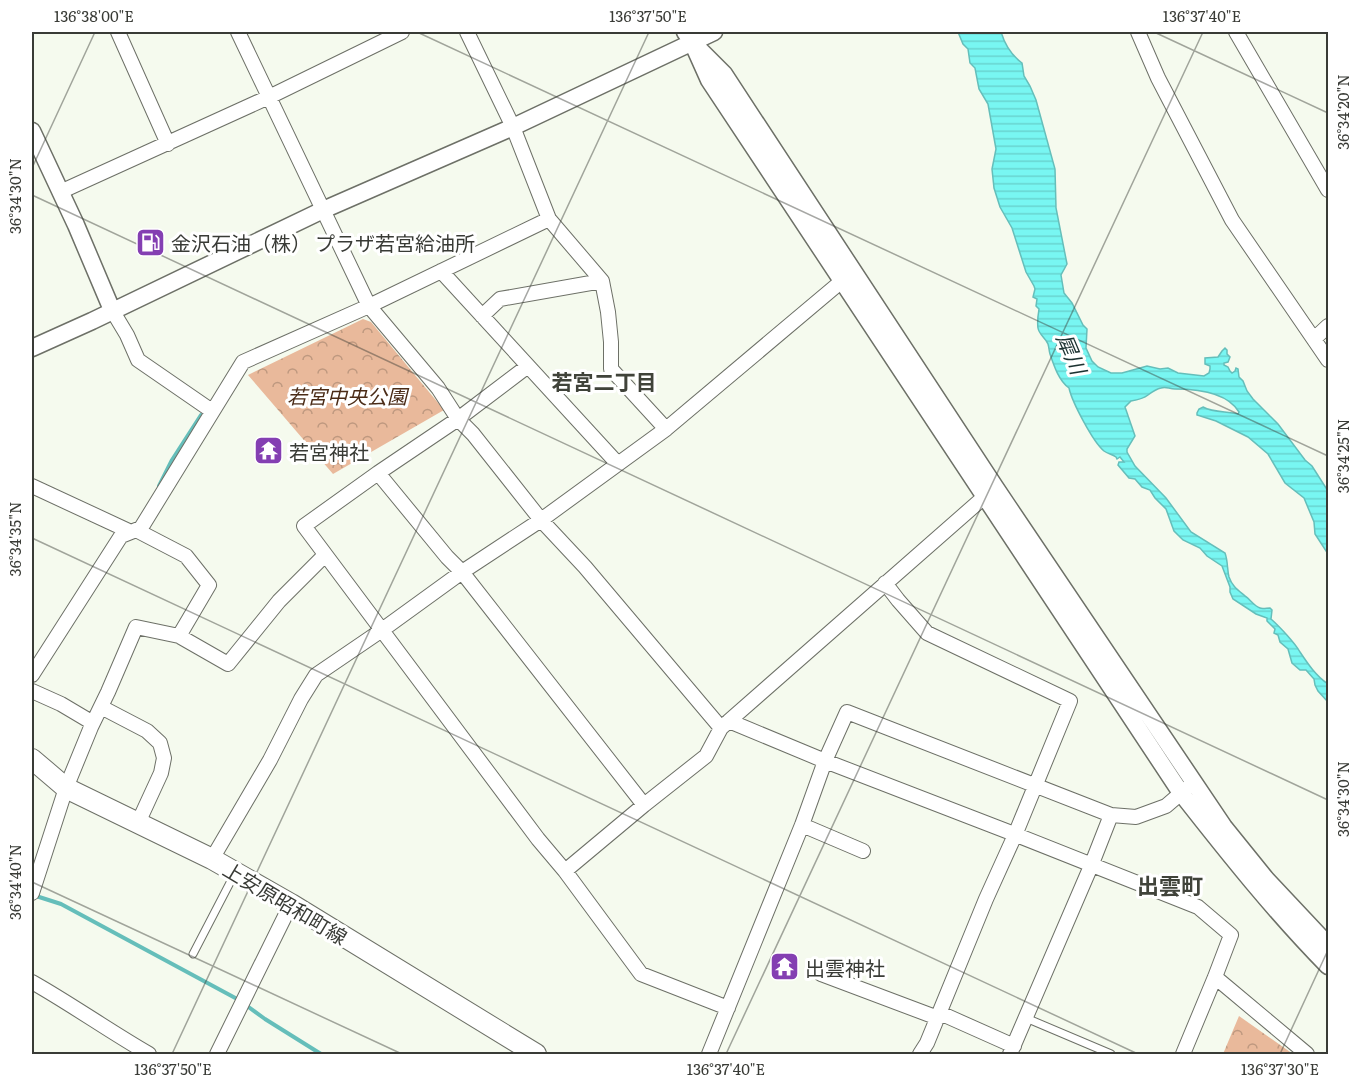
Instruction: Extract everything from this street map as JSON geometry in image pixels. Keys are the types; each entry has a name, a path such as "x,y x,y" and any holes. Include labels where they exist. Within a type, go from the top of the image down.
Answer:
{"main road":[{"name":"上安原昭和町線","path":"32,759 66,788 235,872 536,1054"}],"street":[{"path":"118,32 168,144"},
{"path":"238,32 369,306 438,388 458,419 474,434 541,520 585,567 706,713 725,725 825,761 1198,907 1231,935 1183,1054"},
{"path":"60,192 269,97 377,37 402,32"},
{"path":"467,32 513,127 549,219 602,281 609,322 612,369 666,429"},
{"path":"32,348 323,210 513,127 688,37 714,32"},
{"path":"1138,32 1158,78 1232,220 1329,360"},
{"path":"1236,32 1329,190"},
{"path":"688,37 710,80 847,277 1187,788 1261,893 1329,966"},
{"path":"32,131 112,310 138,360 212,411"},
{"path":"32,675 121,537 141,528 243,362 369,306 549,219"},
{"path":"441,271 618,464"},
{"path":"212,859 316,675 462,572 541,520 666,429 847,277"},
{"path":"482,316 500,299 602,281"},
{"path":"1314,339 1329,326"},
{"path":"528,366 458,419 304,526 641,974 728,1008"},
{"path":"378,473 462,572 644,805"},
{"path":"32,486 186,556 209,585 179,636"},
{"path":"565,871 706,756 725,725 990,492"},
{"path":"32,893 66,788 136,627 179,636 228,664 279,601 326,555"},
{"path":"885,583 927,633 1070,701 939,1016 920,1054"},
{"path":"32,691 61,704 93,723"},
{"path":"101,707 147,731 160,743 164,758 161,773 138,823"},
{"path":"710,1054 802,825 825,761 847,712 1111,815 1136,817 1167,806 1187,788"},
{"path":"1187,788 1224,827 1266,879 1329,945"},
{"path":"821,974 939,1016 1012,1050 1111,815"},
{"path":"802,825 863,851"},
{"path":"217,1054 291,904"},
{"path":"1215,977 1307,1054"},
{"path":"32,982 149,1054"}],"lane":[{"path":"193,954 235,872"},
{"path":"1026,1018 1112,1054"}],"green space":[{"name":"若宮中央公園","path":"363,319 371,322 444,410 333,474 248,375"},
{"path":"1239,1016 1293,1054 1223,1054"}],"water":[{"name":"犀川","path":"958,32 1001,32 1009,49 1022,63 1024,76 1036,100 1055,169 1056,208 1067,264 1061,275 1064,293 1087,329 1086,348 1092,361 1098,367 1111,373 1122,373 1147,366 1204,376 1209,373 1210,369 1210,366 1205,364 1205,358 1218,357 1225,348 1230,357 1224,365 1232,373 1236,368 1238,369 1239,377 1247,391 1278,424 1312,466 1328,491 1328,554 1315,534 1314,522 1304,498 1285,483 1268,454 1248,437 1216,421 1197,415 1199,409 1203,407 1238,414 1234,405 1210,393 1164,387 1131,401 1125,407 1135,436 1127,452 1135,466 1166,498 1191,532 1225,553 1229,577 1236,588 1258,607 1272,610 1271,619 1291,639 1316,674 1328,684 1328,702 1318,691 1314,679 1306,670 1300,670 1292,663 1288,649 1280,642 1267,618 1256,614 1233,599 1222,566 1200,548 1183,540 1174,531 1166,509 1150,490 1142,487 1135,479 1129,478 1118,465 1119,462 1124,462 1120,457 1117,459 1099,446 1074,402 1069,388 1057,373 1047,342 1039,330 1039,309 1036,306 1037,299 1033,297 1034,286 1026,272 1012,228 1000,207 994,188 992,169 996,149 988,104 979,89 968,49"}],"waterway":[{"path":"159,486 172,460 201,415"},
{"path":"36,896 61,904 239,1000 321,1054"}],"place":[{"name":"金沢石油（株） プラザ若宮給油所","path":"150,242"},
{"name":"若宮神社","path":"268,451"},
{"name":"出雲神社","path":"784,967"}],"district":[{"name":"若宮二丁目","path":"604,380"},
{"name":"出雲町","path":"1170,884"}]}
